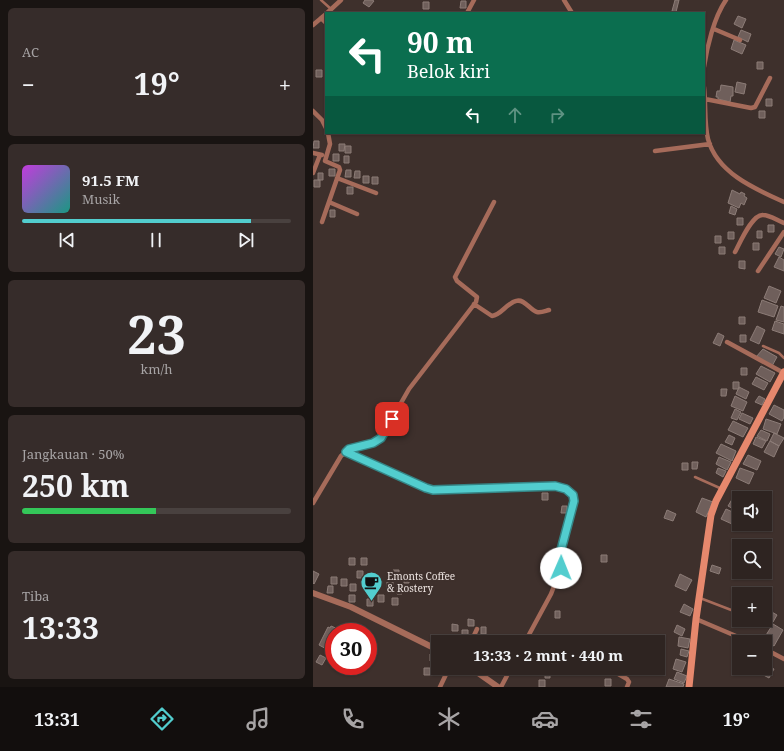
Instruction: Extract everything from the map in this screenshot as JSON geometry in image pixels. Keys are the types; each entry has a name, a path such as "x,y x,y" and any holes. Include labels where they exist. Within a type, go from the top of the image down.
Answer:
{"main road":[{"path":"689,687 696,620 711,515 722,490 784,373"}],"street":[{"path":"468,12 474,0"},
{"path":"564,0 571,12"},
{"path":"705,63 720,10 726,0"},
{"path":"328,12 339,1"},
{"path":"313,26 325,15"},
{"path":"321,18 325,22"},
{"path":"714,29 740,40"},
{"path":"770,78 759,102 755,107 751,108 705,99 707,134 710,144 718,159 735,177 784,202"},
{"path":"313,111 322,120 325,126"},
{"path":"322,222 340,168 326,162 326,156 330,144 328,134"},
{"path":"655,151 710,144"},
{"path":"313,153 326,156"},
{"path":"313,173 320,155"},
{"path":"337,178 375,193"},
{"path":"329,202 357,214"},
{"path":"313,503 341,456 349,449 373,443 381,438 409,389 474,304 477,297 457,282 455,277 494,202"},
{"path":"735,252 753,220 757,216 764,214 784,223"},
{"path":"758,271 784,232"},
{"path":"474,304 493,316 496,316 509,304 516,300 522,301 535,312 539,313 549,310"},
{"path":"727,342 784,373"},
{"path":"346,452 433,490 555,486 566,489 573,495 574,501 561,550 561,568 551,594 529,635"},
{"path":"313,594 351,607 431,647"},
{"path":"696,620 732,635"},
{"path":"474,635 477,629"},
{"path":"772,653 784,659"},
{"path":"440,687 446,675"},
{"path":"479,675 490,685 498,687"},
{"path":"501,687 507,675"},
{"path":"620,675 629,682 627,687"}],"lane":[{"path":"321,0 328,12"},
{"path":"763,346 779,353 784,358"},
{"path":"695,477 722,490"},
{"path":"699,597 732,610"}],"building":[{"path":"365,0 374,1 369,7 363,3"},
{"path":"675,0 679,0 676,12 672,11"},
{"path":"461,1 466,1 466,8 460,8"},
{"path":"423,2 429,2 429,9 423,9"},
{"path":"738,16 746,19 742,28 734,24"},
{"path":"741,30 751,34 748,42 738,37"},
{"path":"734,40 746,45 742,54 731,49"},
{"path":"757,62 763,62 763,69 757,69"},
{"path":"316,70 322,70 322,77 316,77"},
{"path":"737,82 746,84 744,94 735,92"},
{"path":"721,85 733,87 733,96 731,96 730,102 718,99 718,97 716,97 717,91 720,91"},
{"path":"766,99 772,99 772,106 766,106"},
{"path":"759,111 765,111 765,118 759,118"},
{"path":"314,141 319,141 319,148 313,148"},
{"path":"339,144 345,144 344,151 339,151"},
{"path":"345,146 351,146 351,153 345,153"},
{"path":"333,154 339,154 339,161 333,161"},
{"path":"344,156 349,156 349,163 344,163"},
{"path":"329,169 335,169 335,176 329,176"},
{"path":"346,170 351,170 351,177 345,177"},
{"path":"355,171 360,171 360,178 354,178"},
{"path":"318,173 323,173 323,180 318,180"},
{"path":"363,176 369,176 369,183 363,183"},
{"path":"372,177 378,177 378,184 372,184"},
{"path":"314,180 320,180 320,187 314,187"},
{"path":"347,187 353,187 353,194 347,194"},
{"path":"732,190 740,194 741,192 745,194 744,196 747,198 744,205 741,203 739,208 728,203"},
{"path":"731,206 737,209 735,215 729,213"},
{"path":"330,210 335,210 335,217 330,217"},
{"path":"737,218 743,218 743,225 737,225"},
{"path":"768,225 774,225 774,232 768,232"},
{"path":"757,231 762,231 762,238 757,238"},
{"path":"728,232 734,232 734,239 728,239"},
{"path":"715,236 721,236 721,243 715,243"},
{"path":"753,243 759,243 759,250 753,250"},
{"path":"719,247 725,247 725,254 719,254"},
{"path":"779,247 784,249 781,257 775,254"},
{"path":"779,257 784,260 784,271 774,267"},
{"path":"739,261 745,261 745,269 739,268"},
{"path":"769,286 781,291 776,303 764,298"},
{"path":"762,300 778,306 774,317 758,312"},
{"path":"781,306 784,307 784,322 776,320"},
{"path":"739,317 745,317 745,324 739,324"},
{"path":"775,321 784,324 784,334 772,330"},
{"path":"757,326 765,330 759,344 750,340"},
{"path":"718,333 724,336 720,346 713,343"},
{"path":"740,335 746,335 746,342 740,342"},
{"path":"763,349 777,357 772,366 756,357"},
{"path":"761,366 775,373 770,382 756,374"},
{"path":"741,368 747,368 747,375 741,375"},
{"path":"756,377 768,383 764,390 752,384"},
{"path":"733,382 739,382 739,389 733,389"},
{"path":"739,387 749,392 746,399 736,394"},
{"path":"721,389 727,389 726,396 721,396"},
{"path":"735,396 747,402 743,411 731,406"},
{"path":"759,396 765,399 762,405 755,402"},
{"path":"774,405 784,410 784,417 782,421 769,414"},
{"path":"735,409 741,412 737,420 731,418"},
{"path":"742,413 753,418 750,424 739,419"},
{"path":"766,419 781,424 777,434 763,429"},
{"path":"733,421 748,428 743,437 728,430"},
{"path":"761,430 770,434 767,441 757,436"},
{"path":"774,433 784,438 779,446 770,441"},
{"path":"729,435 735,438 732,445 725,442"},
{"path":"756,437 766,441 762,448 753,444"},
{"path":"770,441 779,446 774,457 764,452"},
{"path":"721,444 736,451 732,461 716,453"},
{"path":"748,455 761,461 757,470 743,464"},
{"path":"719,457 731,462 727,470 716,464"},
{"path":"692,462 698,462 697,469 692,469"},
{"path":"682,463 688,463 688,470 682,470"},
{"path":"718,468 726,471 723,477 716,473"},
{"path":"740,468 754,473 749,484 736,478"},
{"path":"542,493 548,493 548,500 542,500"},
{"path":"702,498 713,502 706,517 696,512"},
{"path":"732,499 732,508 728,506"},
{"path":"562,506 567,506 567,513 561,513"},
{"path":"726,509 732,512 732,524 721,519"},
{"path":"667,510 676,514 673,521 664,518"},
{"path":"601,555 607,555 607,562 601,562"},
{"path":"349,558 355,558 355,565 349,565"},
{"path":"361,558 367,558 367,565 361,565"},
{"path":"712,565 721,568 719,574 710,571"},
{"path":"393,570 399,570 399,577 393,577"},
{"path":"313,571 319,574 314,584 313,583"},
{"path":"357,571 363,571 363,578 357,578"},
{"path":"680,574 692,580 686,591 675,586"},
{"path":"404,576 409,576 409,583 404,583"},
{"path":"331,577 337,577 337,584 331,584"},
{"path":"341,579 347,579 347,586 341,586"},
{"path":"387,582 393,582 393,589 387,589"},
{"path":"350,584 356,584 356,591 350,591"},
{"path":"328,586 333,586 333,593 327,593"},
{"path":"397,587 403,587 402,594 397,594"},
{"path":"349,595 355,595 355,602 349,602"},
{"path":"378,595 384,595 384,602 378,602"},
{"path":"392,598 398,598 398,605 392,605"},
{"path":"367,599 373,599 373,606 367,606"},
{"path":"684,604 693,609 690,616 680,612"},
{"path":"555,611 560,611 560,618 555,618"},
{"path":"772,612 777,615 772,621"},
{"path":"468,619 474,620 474,626 468,626"},
{"path":"452,624 458,625 458,631 452,631"},
{"path":"773,624 783,630 774,646 772,645 772,635 766,635"},
{"path":"677,625 685,629 682,636 674,632"},
{"path":"481,627 486,627 486,634 481,634"},
{"path":"462,630 468,630 468,635 462,635"},
{"path":"325,633 325,648 319,645"},
{"path":"679,637 690,639 688,648 678,646"},
{"path":"681,649 689,651 687,657 680,655"},
{"path":"320,655 325,658 322,665 316,662"},
{"path":"676,659 686,662 682,672 673,669"},
{"path":"424,668 430,668 430,675 424,675"},
{"path":"677,672 687,676 684,683 674,679"},
{"path":"545,675 550,675 550,678 545,678"},
{"path":"763,675 771,675 769,678"},
{"path":"605,679 611,679 611,686 605,686"},
{"path":"669,679 684,684 683,687 666,687"},
{"path":"539,680 545,680 545,687 539,687"}],"place":[{"name":"Emonts Coffee & Rostery","path":"372,602"}],"route":[{"path":"392,419 381,438 373,443 349,449 346,452 433,490 555,486 566,489 573,495 574,501 561,550 561,568"}]}
